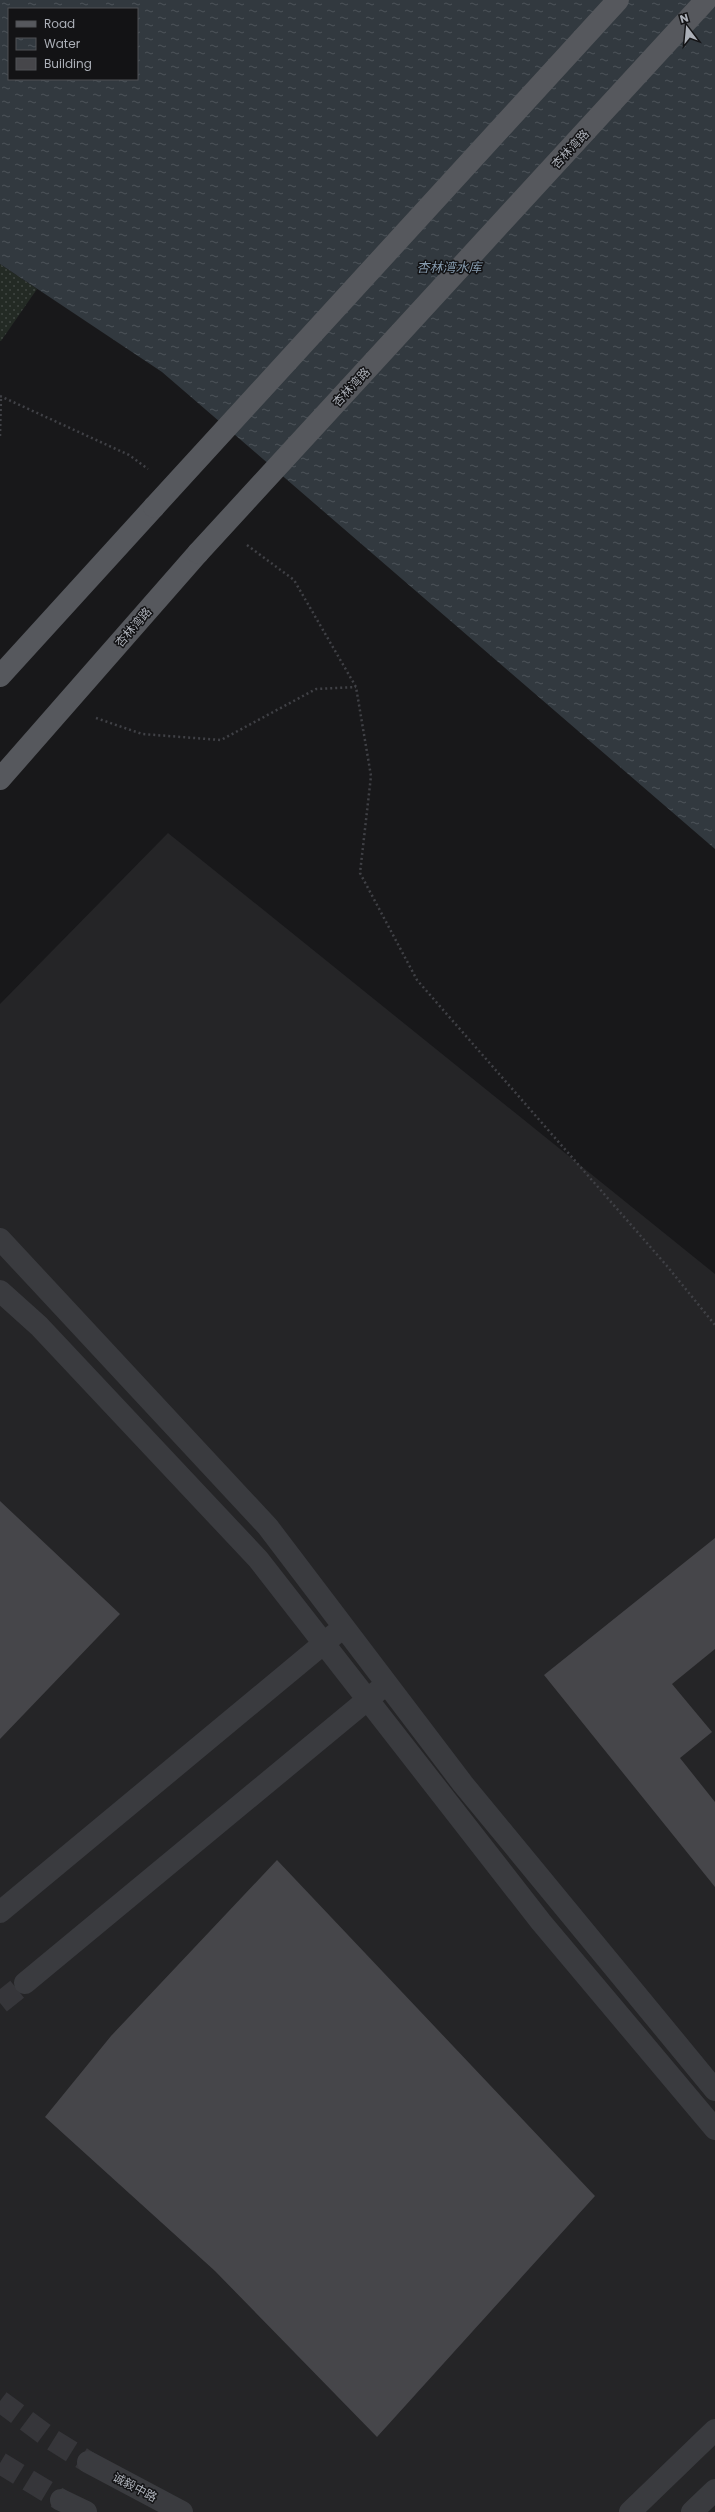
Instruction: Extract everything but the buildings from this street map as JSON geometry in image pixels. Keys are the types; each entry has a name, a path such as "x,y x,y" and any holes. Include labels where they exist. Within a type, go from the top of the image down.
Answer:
{"main road":[{"path":"0,676 618,0"},
{"name":"杏林湾路","path":"0,779 198,553 706,0"}],"street":[{"path":"0,1239 268,1527 463,1784 715,2090"},
{"path":"0,1291 39,1326 258,1559 541,1922 715,2129"},
{"path":"0,1912 324,1645 344,1626"},
{"path":"25,1983 387,1684"},
{"path":"630,2512 715,2430"},
{"name":"诚毅中路","path":"88,2462 182,2512"},
{"path":"692,2512 715,2490"},
{"path":"61,2500 86,2512"}],"path":[{"path":"0,436 1,396 129,455 154,474"},
{"path":"243,542 294,580 356,687 371,776 360,873 417,980 667,1266 715,1325"},
{"path":"63,707 142,734 221,740 316,689 356,687"}],"shaded area":[{"path":"0,264 37,289 1,341 0,341"},
{"path":"168,833 715,1274 715,2512 0,2512 0,1004"}],"water":[{"name":"杏林湾水库","path":"0,0 715,0 715,849 162,372 0,264"}],"tunnel":[{"path":"0,2003 25,1983"},
{"path":"0,2401 51,2439 88,2462"},
{"path":"0,2463 61,2500"}]}
